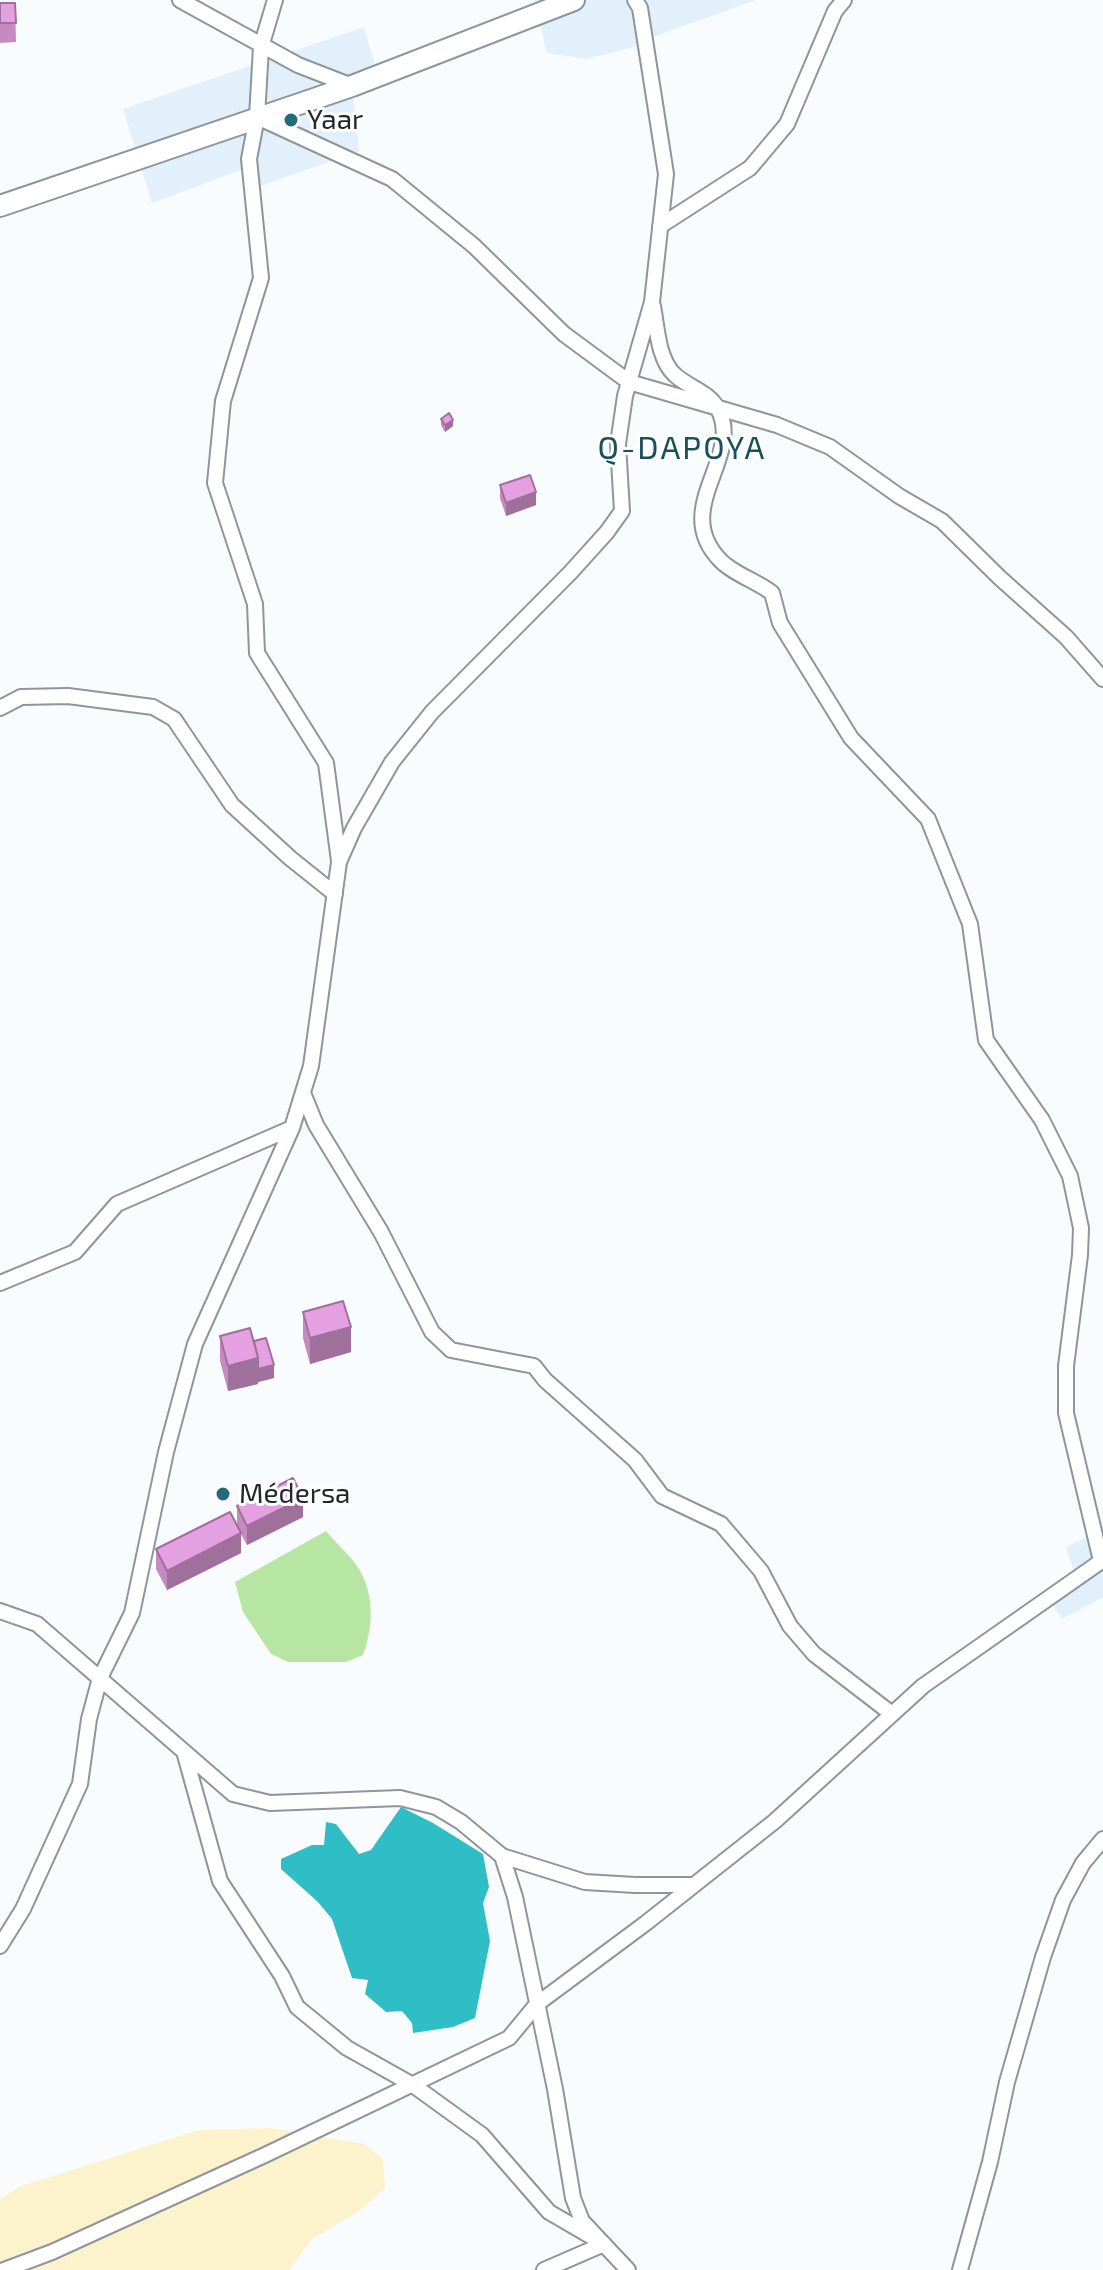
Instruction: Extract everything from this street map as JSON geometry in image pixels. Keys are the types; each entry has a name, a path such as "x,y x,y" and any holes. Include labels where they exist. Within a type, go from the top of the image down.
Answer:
{"street":[{"path":"180,0 261,47 352,86"},
{"path":"0,1946 23,1909 80,1784 89,1719 100,1678 132,1613 166,1452 195,1344 292,1128 311,1066 339,862 326,763 257,653 255,604 215,483 223,401 261,278 249,159 257,117 261,47 275,0"},
{"path":"0,206 352,86 574,0"},
{"path":"339,862 354,828 392,762 432,712 570,573 622,511 618,444 629,382 652,302 666,174 640,8 635,0"},
{"path":"660,226 750,168 787,124 835,11 844,0"},
{"path":"257,117 392,179 474,246 564,334 629,382 777,425 830,447 899,496 942,521 1066,637 1103,679"},
{"path":"4,2270 52,2252 509,2038 537,2004 775,1821 923,1686 1102,1560 1066,1413 1066,1366 1081,1241 1070,1176 1042,1120 986,1040 970,924 928,819 851,738 780,623 772,593 721,562 711,548 704,532 701,509 721,449 724,428 718,408 704,394 673,374 662,355 652,302"},
{"path":"0,699 68,696 153,707 174,719 232,805 335,894"},
{"path":"0,708 21,697"},
{"path":"303,1093 316,1125 381,1232 432,1332 451,1350 534,1366 545,1380 635,1460 662,1496 721,1524 761,1571 790,1626 814,1654 892,1714"},
{"path":"0,1283 75,1252 117,1204 292,1128"},
{"path":"0,1611 37,1624 233,1794 270,1803 400,1798 436,1807 461,1822 502,1856 585,1882 694,1885"},
{"path":"185,1755 220,1881 282,1976 297,2007 347,2048 413,2085 482,2135 549,2212 604,2244"},
{"path":"960,2270 990,2162 1007,2082 1043,1957 1063,1900 1083,1863 1103,1839"},
{"path":"502,1856 515,1897 555,2089 573,2198 582,2221 628,2270"},
{"path":"544,2270 604,2244"}],"shaded area":[{"path":"534,0 756,0 639,42 635,47 586,59 547,53"},
{"path":"364,27 378,75 352,86 359,151 250,190 244,169 152,203 123,109"},
{"path":"1095,1533 1103,1560 1103,1597 1062,1619 1047,1597 1076,1578 1066,1547"}],"green space":[{"path":"326,1531 352,1559 368,1590 371,1612 366,1645 363,1655 346,1662 288,1662 271,1654 243,1612 235,1582"}],"sand":[{"path":"271,2128 364,2144 383,2159 385,2188 358,2212 312,2239 289,2270 0,2270 0,2200 18,2187 199,2130"}],"water":[{"path":"401,1807 483,1854 489,1887 483,1903 490,1941 475,2018 453,2027 413,2033 412,2023 402,2011 386,2012 365,1994 368,1980 352,1978 332,1919 281,1869 281,1859 312,1845 324,1845 326,1822 336,1824 359,1854 371,1850"}],"building":[{"path":"0,3 15,3 16,23 0,23"},
{"path":"449,413 453,420 445,425 441,419"},
{"path":"530,475 536,492 506,503 500,485"},
{"path":"343,1301 351,1327 310,1338 303,1312"},
{"path":"250,1328 258,1358 228,1366 220,1336"},
{"path":"266,1338 274,1365 258,1369 254,1341"},
{"path":"293,1478 303,1498 247,1526 237,1506"},
{"path":"230,1512 241,1533 167,1571 156,1549"}],"place":[{"name":"Yaar","path":"291,120"},
{"name":"Médersa","path":"223,1494"}],"district":[{"name":"Q-DAPOYA","path":"682,448"}]}
